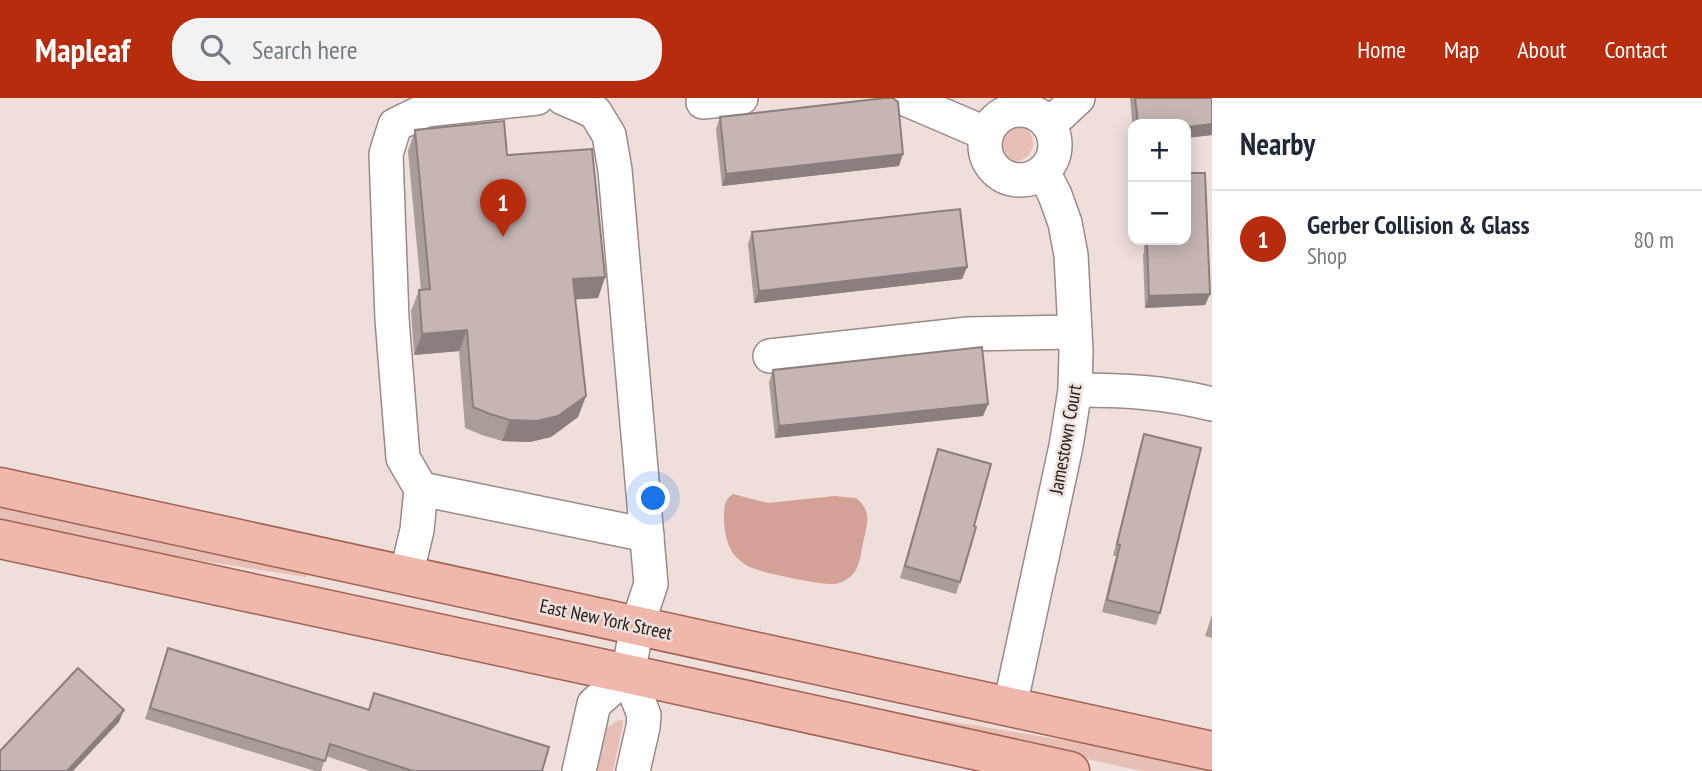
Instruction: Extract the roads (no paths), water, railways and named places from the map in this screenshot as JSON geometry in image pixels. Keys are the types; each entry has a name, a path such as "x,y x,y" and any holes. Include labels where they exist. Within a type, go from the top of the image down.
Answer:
{"main road":[{"name":"East New York Street","path":"0,487 1212,751"},
{"path":"0,539 1070,771"}],"street":[{"path":"406,576 417,530 421,489 403,458 392,319 386,154 395,125 426,110 537,98"},
{"path":"563,98 595,112 609,135 615,170 651,583 637,626 628,674 644,715 633,771"},
{"path":"703,102 741,98"},
{"path":"903,98 987,134"},
{"path":"1049,125 1078,98"},
{"path":"1021,110 1042,117 1049,125 1054,135 1054,155 1043,172 1022,180 1001,174 993,166 987,156 987,134 1000,117 1021,110"},
{"name":"Jamestown Court","path":"1010,706 1066,446 1075,390 1071,255 1065,223 1043,172"},
{"path":"770,356 968,334 1075,331"},
{"path":"1075,390 1132,390 1212,404"},
{"path":"421,489 647,535"},
{"path":"579,771 593,704 628,674"}],"place":[{"name":"Gerber Collision & Glass","path":"503,237"}]}
